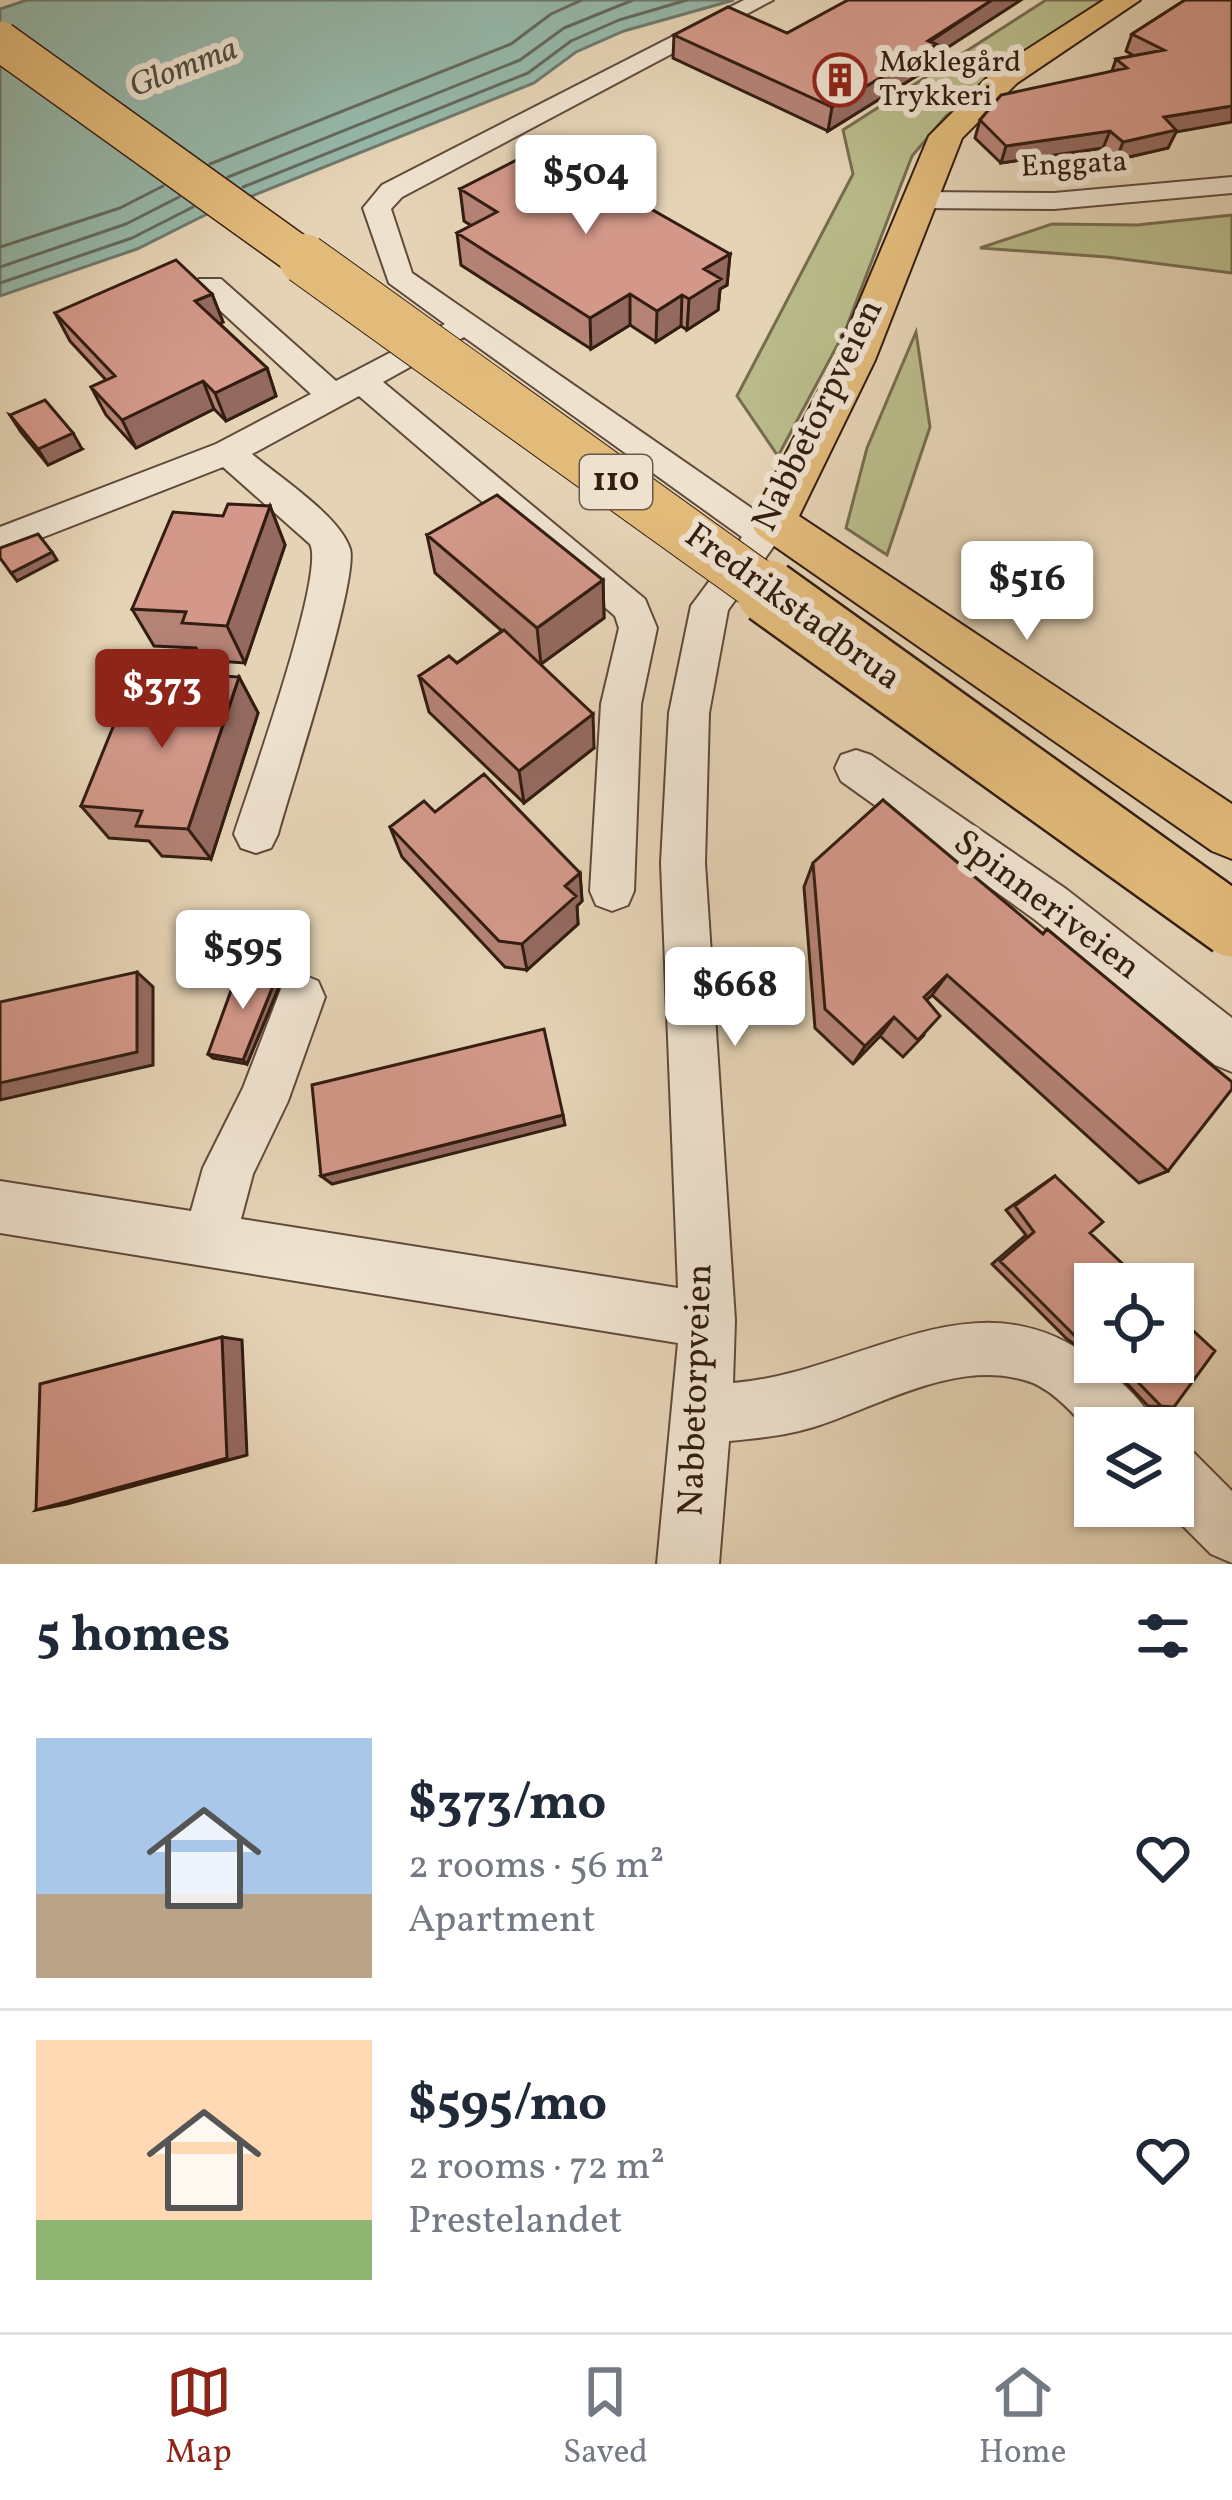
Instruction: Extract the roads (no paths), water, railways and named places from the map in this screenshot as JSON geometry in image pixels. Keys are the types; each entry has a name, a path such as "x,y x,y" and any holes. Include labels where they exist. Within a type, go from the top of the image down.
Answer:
{"highway":[{"name":"Fredrikstadbrua","path":"0,40 1232,925"}],"main road":[{"name":"Nabbetorpveien","path":"768,528 855,360 946,136 964,112 1016,68 1125,0"},
{"path":"768,528 1232,835"}],"street":[{"path":"762,0 392,190 377,208 399,277 464,326 768,528"},
{"name":"Enggata","path":"918,200 1054,201 1232,185"},
{"path":"210,285 632,609 638,628 621,704 613,874 683,862"},
{"path":"0,541 228,452 464,326"},
{"path":"228,452 308,520 333,552 327,595 256,834"},
{"name":"Nabbetorpveien","path":"688,1564 704,1414 707,1320 683,862 689,712 710,606 768,528"},
{"name":"Spinneriveien","path":"856,768 1050,904 1232,1048"},
{"path":"209,1241 229,1168 263,1101 301,997"},
{"path":"0,1207 707,1320"},
{"path":"704,1414 793,1404 979,1347 1037,1356 1076,1376 1106,1407"},
{"path":"1194,1495 1232,1533"}],"water":[{"name":"Glomma","path":"27,0 734,0 624,31 576,52 534,83 207,214 137,249 0,296 0,9"}],"place":[{"name":"Møklegård Trykkeri","path":"840,80"}]}
